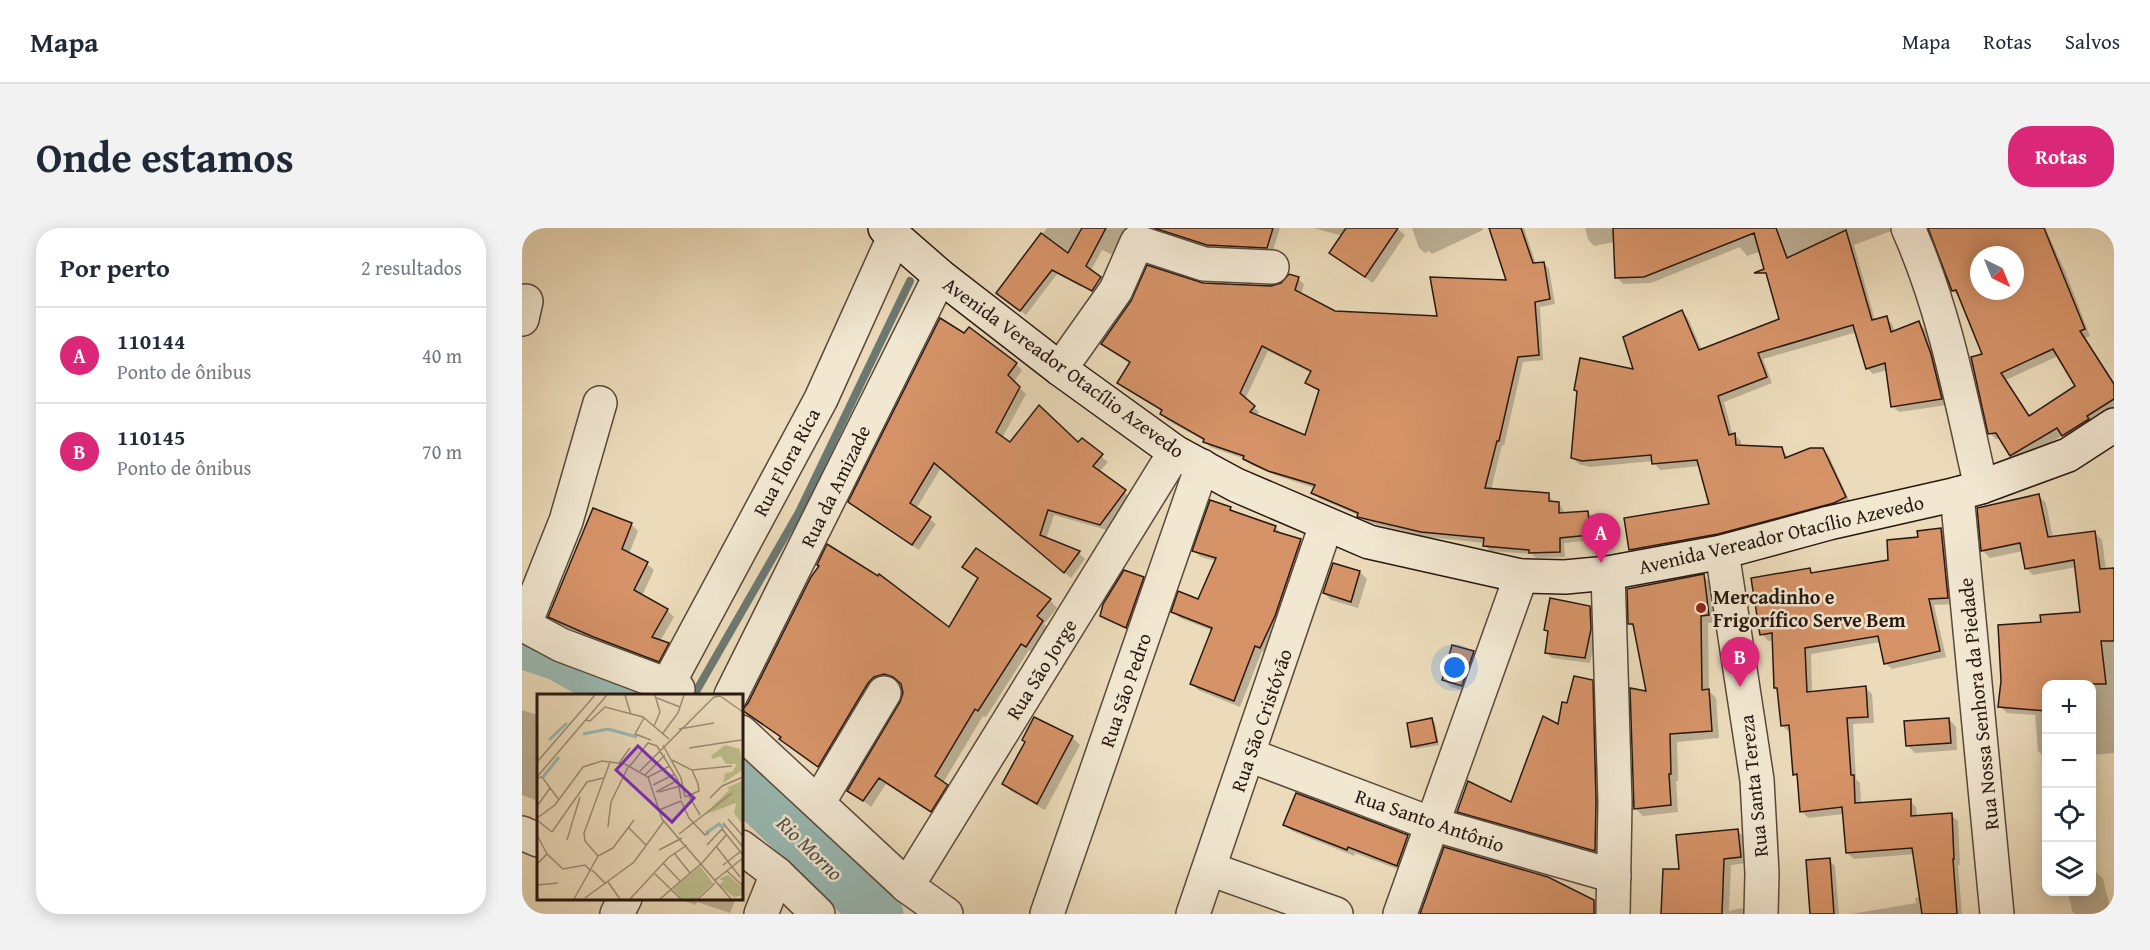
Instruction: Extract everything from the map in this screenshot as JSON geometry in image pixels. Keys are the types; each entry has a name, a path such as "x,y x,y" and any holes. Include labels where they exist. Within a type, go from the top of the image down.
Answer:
{"street":[{"name":"Rua Nossa Senhora da Piedade","path":"1908,228 1933,290 1945,331 1969,490 1997,914"},
{"name":"Avenida Vereador Otacílio Azevedo","path":"890,232 940,276 1060,369 1188,459 1236,485 1369,542 1521,576 1565,577 1608,573 1722,552 1969,490 2068,455 2114,425"},
{"name":"Rua Flora Rica","path":"523,625 561,645 673,687 820,399 890,232"},
{"path":"1060,369 1116,290 1137,242 1146,236 1204,264 1272,267"},
{"name":"Rua da Amizade","path":"731,694 940,276"},
{"path":"523,625 566,521 600,403"},
{"name":"Rua São Jorge","path":"907,886 1188,459"},
{"name":"Rua São Pedro","path":"1047,914 1188,459"},
{"name":"Rua São Cristóvão","path":"1193,914 1210,870 1326,525"},
{"name":"Rua Santa Tereza","path":"1722,552 1757,780 1762,873 1761,914"},
{"path":"1608,573 1615,802 1613,914"},
{"path":"1400,914 1521,576"},
{"path":"818,803 884,693"},
{"path":"742,733 907,886 946,914"},
{"name":"Rua Santo Antônio","path":"1249,755 1432,824 1614,876"},
{"path":"522,833 537,840"},
{"path":"742,848 777,874 818,914"},
{"path":"1210,870 1336,914"},
{"path":"761,914 777,874"},
{"path":"617,914 624,899"}],"building":[{"path":"1082,228 1106,228 1086,266 1101,277 1092,291 1052,270 1020,311 996,293 1041,233 1068,253"},
{"path":"1154,228 1273,228 1267,248 1207,245"},
{"path":"1346,228 1398,228 1365,277 1329,253"},
{"path":"1489,228 1521,228 1533,263 1544,262 1550,299 1535,302 1539,355 1518,357 1499,441 1497,441 1485,488 1549,493 1549,501 1559,502 1559,513 1588,511 1590,535 1560,538 1560,552 1529,553 1529,550 1483,546 1484,538 1421,532 1357,517 1358,513 1311,493 1315,485 1268,471 1243,459 1244,456 1203,442 1204,439 1160,414 1162,410 1117,383 1130,362 1101,344 1131,301 1147,265 1203,283 1271,286 1281,283 1289,274 1299,277 1295,290 1335,311 1437,316 1430,277 1506,280","holes":["1262,346 1311,371 1305,383 1319,390 1305,435 1250,412 1255,406 1240,393"]},
{"path":"1613,228 1776,228 1787,258 1846,230 1872,320 1887,316 1891,332 1919,321 1931,354 1942,399 1891,407 1885,363 1866,369 1853,325 1758,353 1767,377 1718,396 1729,435 1735,433 1736,445 1782,447 1785,458 1810,448 1823,448 1846,497 1834,503 1718,534 1629,550 1624,518 1709,504 1697,460 1652,464 1651,455 1582,461 1571,458 1577,391 1574,390 1580,358 1633,369 1623,337 1682,310 1699,350 1779,319 1766,273 1754,273 1764,269 1754,233 1644,277 1615,278"},
{"path":"1928,228 2044,228 2085,329 2080,331 2114,384 2114,399 2087,416 2089,419 2062,436 2057,428 2010,456 1996,433 1988,434 1971,357 1982,354 1956,290 1952,291","holes":["2053,349 2075,386 2029,416 2001,373"]},
{"path":"940,318 964,333 969,327 1017,363 1008,375 1020,387 996,432 1010,442 1039,405 1078,442 1082,438 1103,454 1093,466 1126,490 1100,525 1048,510 1040,535 1080,551 1064,573 934,463 910,503 931,517 912,545 848,502"},
{"path":"2039,494 2048,537 2095,531 2100,569 2114,568 2114,641 2101,641 2106,684 2096,684 2096,680 2042,680 2042,711 1998,707 2001,681 1998,625 2041,622 2040,615 2080,612 2074,560 2025,569 2020,543 1981,551 1977,508"},
{"path":"1210,500 1231,507 1230,510 1276,526 1274,531 1301,539 1275,616 1260,648 1255,646 1234,701 1190,684 1212,628 1171,612 1178,591 1198,599 1216,558 1192,551"},
{"path":"593,508 632,523 622,549 648,562 634,590 668,609 652,637 669,643 659,662 548,617"},
{"path":"1941,528 1948,598 1929,599 1940,651 1884,664 1878,636 1805,648 1807,692 1866,686 1868,717 1847,718 1855,803 1911,799 1911,816 1952,813 1957,914 1922,914 1912,848 1846,853 1842,807 1800,812 1797,774 1793,775 1789,725 1781,726 1777,688 1774,688 1772,633 1760,635 1751,578 1810,568 1811,573 1888,560 1887,540 1918,537 1917,531"},
{"path":"827,544 878,576 879,574 949,627 978,578 962,567 976,548 1051,599 1037,616 1043,621 1026,647 1021,644 978,711 975,709 935,776 948,785 931,812 879,778 863,801 847,791 900,702 903,693 901,684 893,677 884,674 874,677 868,683 818,767 779,739 781,737 742,710 748,703 811,577 819,566 817,565"},
{"path":"1333,563 1360,571 1351,602 1323,593"},
{"path":"1124,570 1144,577 1126,628 1100,616 1103,604"},
{"path":"1704,574 1709,615 1701,616 1702,690 1709,689 1712,731 1670,734 1671,805 1634,809 1630,688 1646,691 1633,624 1628,624 1627,589"},
{"path":"1550,598 1590,606 1591,629 1585,658 1545,653 1548,631 1544,630"},
{"path":"1452,645 1474,651 1462,686 1442,680"},
{"path":"1574,676 1593,680 1595,851 1457,812 1468,781 1511,802 1543,716 1558,724 1562,702 1567,703"},
{"path":"1034,717 1073,736 1037,804 1002,784 1025,742 1022,740"},
{"path":"1432,718 1437,742 1411,747 1407,723"},
{"path":"1949,718 1951,743 1906,746 1904,721"},
{"path":"1296,793 1408,835 1397,866 1348,847 1347,850 1283,825"},
{"path":"1738,829 1741,857 1724,859 1722,914 1661,914 1663,869 1679,869 1676,835"},
{"path":"1444,847 1548,877 1594,900 1594,914 1420,914"},
{"path":"1830,858 1834,914 1810,914 1806,860"}],"waterway":[{"path":"695,694 799,512 910,281"},
{"name":"Rio Morno","path":"528,645 558,655 628,694"},
{"name":"Rio Morno","path":"742,783 878,914"}],"place":[{"name":"110144","path":"1601,563"},
{"name":"Mercadinho e Frigorífico Serve Bem","path":"1701,608"},
{"name":"110145","path":"1740,687"}]}
